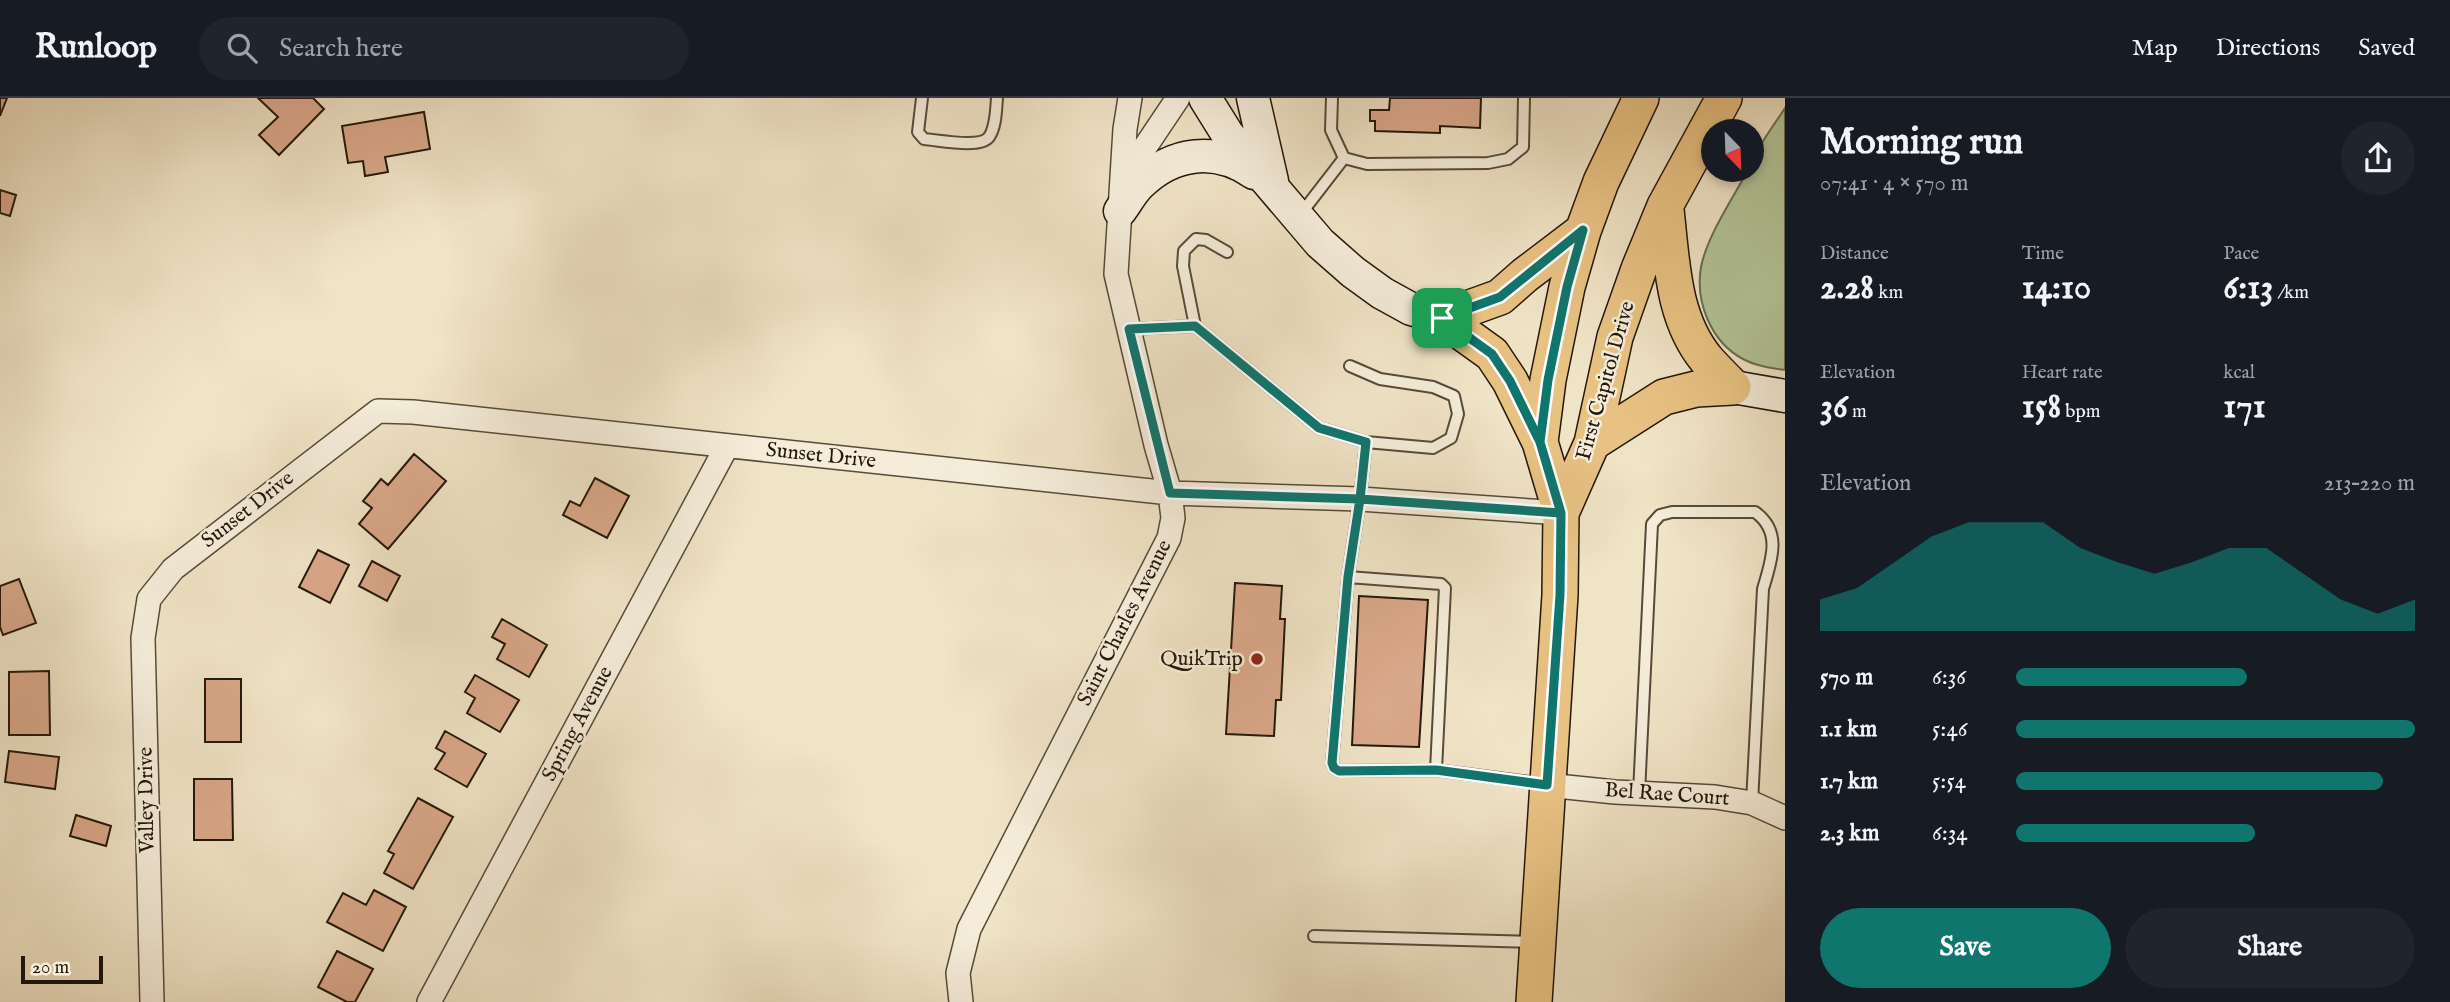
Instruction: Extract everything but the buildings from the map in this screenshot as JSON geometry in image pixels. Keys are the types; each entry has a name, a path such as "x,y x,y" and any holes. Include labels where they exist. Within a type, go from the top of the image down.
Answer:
{"main road":[{"name":"First Capitol Drive","path":"1534,1002 1560,595 1561,513 1540,442 1550,367 1567,287 1583,230 1601,182 1641,98"},
{"name":"First Capitol Drive","path":"1561,513 1592,443 1615,337 1639,269 1665,206 1724,98"},
{"path":"1665,206 1676,297 1685,322 1706,359 1733,387"},
{"path":"1442,318 1500,297 1583,230"},
{"path":"1442,318 1492,354 1510,381 1540,442"},
{"path":"1592,443 1664,397 1696,389 1733,387"}],"street":[{"name":"Saint Charles Avenue","path":"961,1002 958,973 969,929 1169,538 1173,518 1170,493 1116,274 1125,129 1130,98"},
{"name":"Saint Charles Avenue","path":"1123,180 1178,98"},
{"path":"1205,98 1228,135 1320,243 1382,293 1411,309 1442,318"},
{"path":"1253,98 1273,186"},
{"path":"1119,211 1138,186 1154,172 1179,159 1190,157 1223,157 1245,167 1273,186"},
{"path":"1733,387 1785,396"},
{"name":"Sunset Drive","path":"149,599 173,569 378,411 414,412 1170,493 1360,499 1561,513"},
{"name":"Spring Avenue","path":"429,1002 727,446"},
{"name":"Valley Drive","path":"149,599 143,638 152,1002"},
{"name":"Bel Rae Court","path":"1547,785 1715,797 1752,803 1785,818"}],"lane":[{"path":"922,98 918,132 924,139 979,144 988,138 993,129 998,98"},
{"path":"1332,98 1331,130 1343,158"},
{"path":"1343,158 1367,164 1488,163 1508,159 1522,147 1524,98"},
{"path":"1298,218 1343,158"},
{"path":"1227,252 1206,240 1196,239 1184,251 1183,266 1195,326 1319,428 1366,442 1433,448 1451,438 1458,414 1454,396 1433,387 1380,379 1350,366"},
{"path":"1129,329 1195,326"},
{"path":"1366,442 1348,577 1332,763 1334,768 1339,771 1436,770 1547,785"},
{"path":"1639,793 1653,524 1660,515 1672,512 1755,512 1765,519 1771,530 1772,557 1763,589 1752,803"},
{"path":"1348,577 1441,584 1445,588 1436,770"},
{"path":"1314,936 1538,942"}],"green space":[{"path":"1785,108 1785,370 1748,361 1732,352 1714,332 1703,307 1701,294 1704,255 1741,182 1764,182 1764,141"}],"place":[{"name":"QuikTrip","path":"1257,659"}],"route":[{"path":"1442,318 1492,354 1510,381 1540,442 1561,513 1360,499 1170,493 1129,329 1195,326 1319,428 1366,442 1360,499 1348,577 1332,763 1334,768 1339,771 1436,770 1547,785 1560,595 1561,513 1540,442 1548,380 1567,287 1583,230 1500,297 1442,318"}]}
